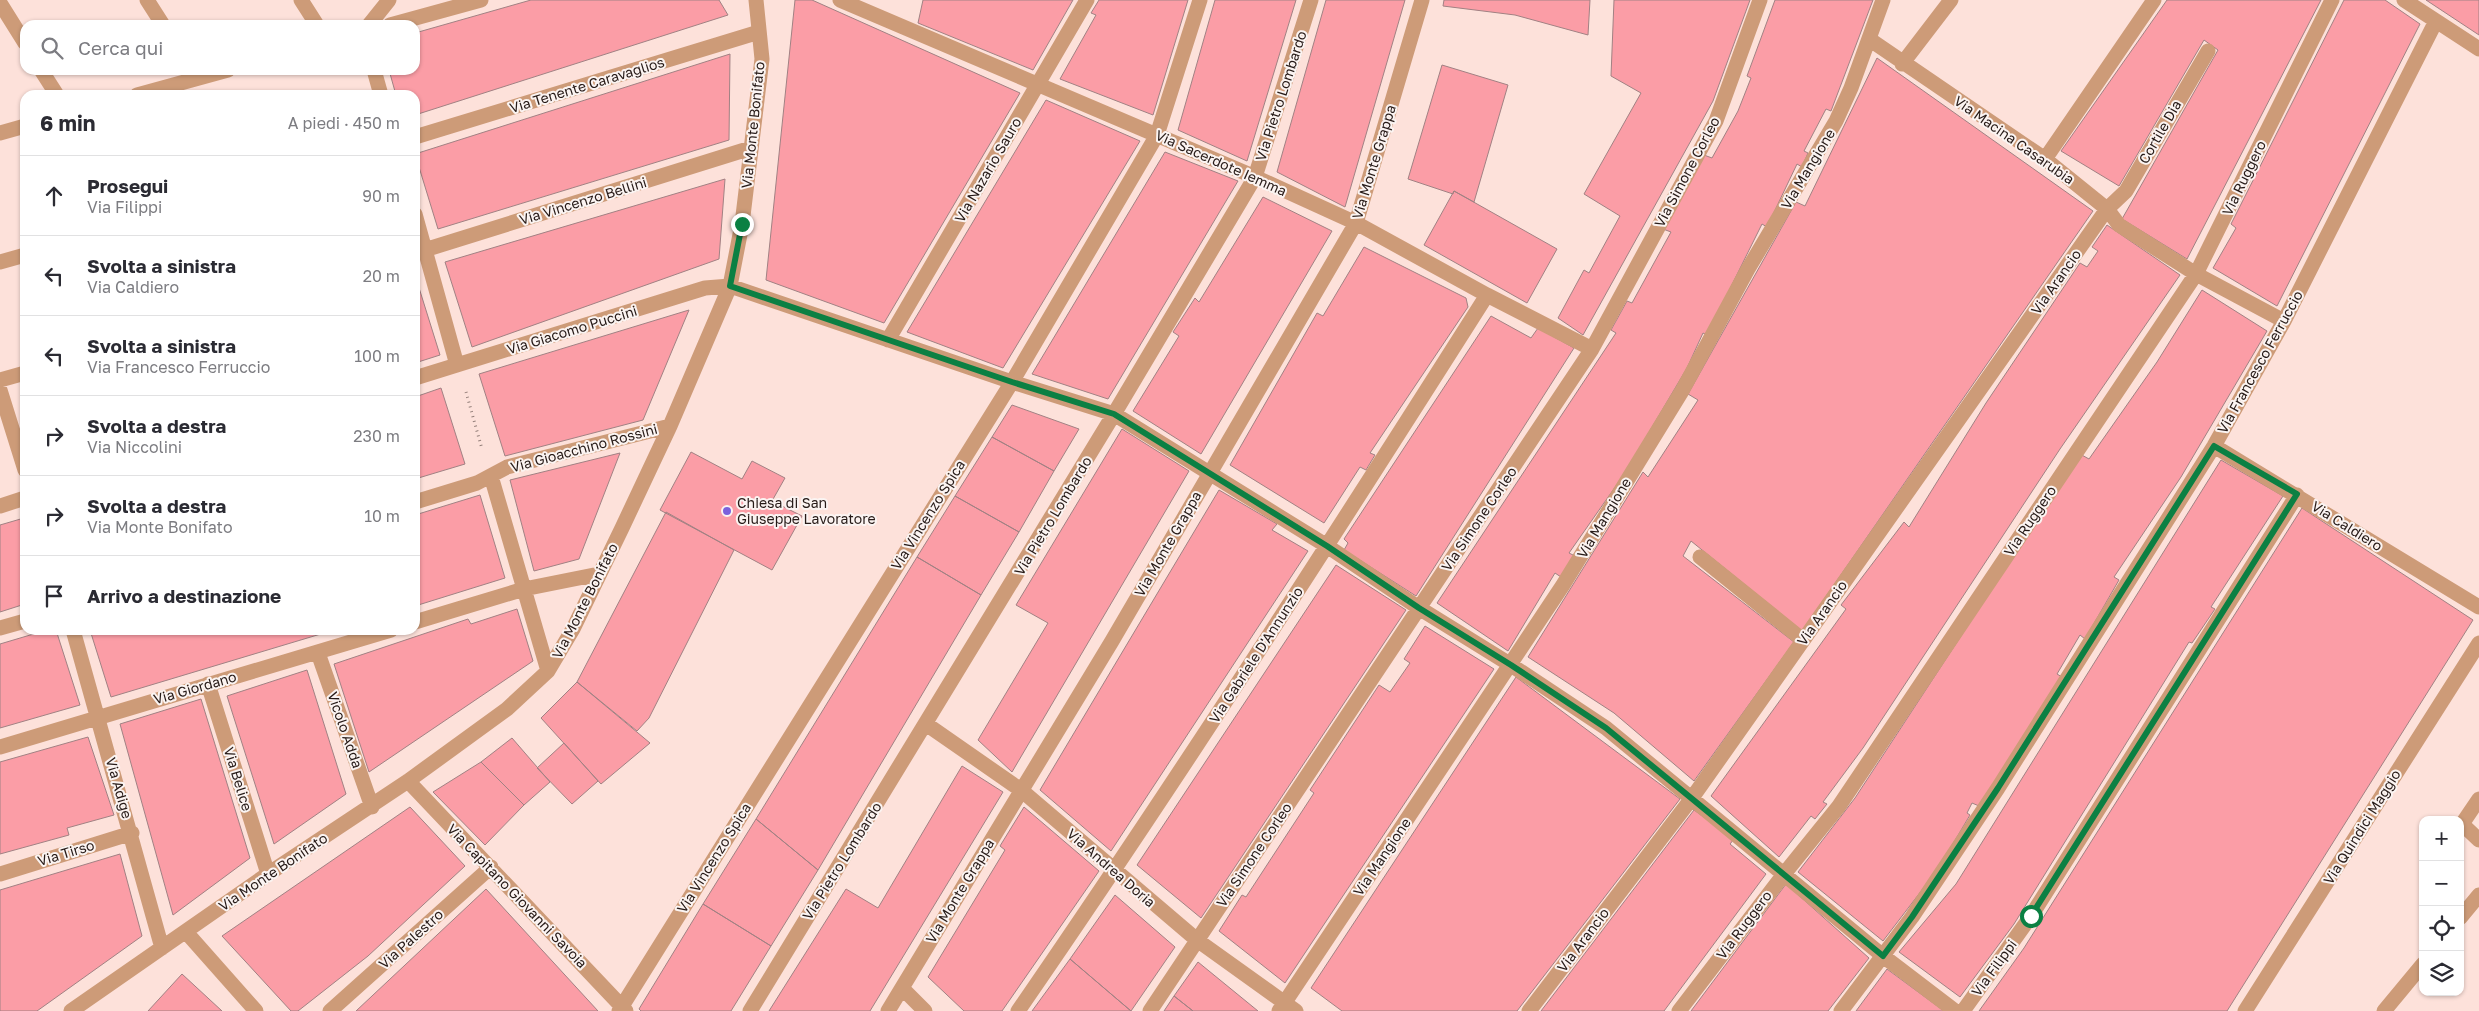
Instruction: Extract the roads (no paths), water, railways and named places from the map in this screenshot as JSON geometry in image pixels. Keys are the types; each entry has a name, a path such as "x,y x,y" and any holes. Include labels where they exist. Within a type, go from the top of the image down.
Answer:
{"street":[{"path":"148,0 160,20"},
{"path":"301,0 314,20"},
{"path":"374,20 389,0"},
{"path":"403,20 446,4 481,0"},
{"name":"Via Monte Bonifato","path":"71,1011 268,874 372,807 507,709 548,671 573,629 670,426 730,286 742,224 762,59 756,0"},
{"name":"Via Sacerdote Iemma","path":"840,0 1255,177 1356,223 1487,295 1592,349"},
{"name":"Via Nazario Sauro","path":"888,340 1087,0"},
{"name":"Via Vincenzo Spica","path":"622,1009 1012,382 1157,135 1200,0"},
{"name":"Via Pietro Lombardo","path":"750,1011 1114,414 1255,177 1311,0"},
{"name":"Via Monte Grappa","path":"888,1011 1112,641 1356,223 1422,0"},
{"name":"Via Simone Corleo","path":"1150,1011 1592,349 1716,121 1760,0"},
{"name":"Via Mangione","path":"1286,1008 1568,577 1682,391 1748,270 1836,121 1851,88 1883,0"},
{"path":"1902,64 1951,0"},
{"path":"2045,159 2154,0"},
{"name":"Via Ruggero","path":"1679,1011 1784,874 1839,806 2196,274 2332,0"},
{"path":"2404,0 2479,49"},
{"path":"0,3 20,35"},
{"name":"Via Francesco Ferruccio","path":"1841,1011 1912,917 1998,788 2214,446 2284,321 2436,21"},
{"name":"Via Tenente Caravaglios","path":"420,135 759,32"},
{"name":"Via Macina Casarubia","path":"1869,39 1902,64 2045,159 2107,209 2119,225 2196,274 2284,321"},
{"name":"Cortile Dia","path":"2107,209 2126,191 2208,51"},
{"path":"44,75 54,90"},
{"path":"151,90 191,75"},
{"path":"376,75 380,90"},
{"path":"0,133 20,127"},
{"name":"Via Vincenzo Bellini","path":"420,252 751,148"},
{"name":"Via Arancio","path":"1529,1011 1692,798 2107,209"},
{"path":"420,252 458,365"},
{"path":"0,262 20,256"},
{"path":"730,286 1012,382 1114,414 1327,546 1419,608 1511,665 1606,728 1883,956 1955,1011"},
{"name":"Via Giacomo Puccini","path":"420,376 705,288 730,286"},
{"name":"Via Gabriele D'Annunzio","path":"1018,1011 1114,871 1327,546 1487,295"},
{"path":"0,380 20,374"},
{"path":"0,390 20,454"},
{"name":"Via Gioacchino Rossini","path":"420,500 477,483 507,467 670,426"},
{"name":"Via Caldiero","path":"2214,446 2297,494 2479,607"},
{"path":"491,476 548,671"},
{"name":"Via Filippi","path":"1963,1011 2031,916 2297,494"},
{"path":"0,506 20,500"},
{"path":"1700,557 1803,640"},
{"path":"420,620 524,588 599,574"},
{"path":"0,628 20,622"},
{"name":"Via Adige","path":"74,635 132,833 162,948"},
{"name":"Via Giordano","path":"0,747 375,635"},
{"name":"Via Quindici Maggio","path":"2245,1011 2479,643"},
{"name":"Vicolo Adda","path":"318,653 372,807"},
{"name":"Via Belice","path":"208,684 268,874"},
{"name":"Via Andrea Doria","path":"926,724 1021,790 1197,940 1286,1008"},
{"name":"Via Capitano Giovanni Savoia","path":"408,781 491,867 622,1009"},
{"path":"2479,799 2462,824 2479,840"},
{"name":"Via Tirso","path":"0,874 132,833"},
{"name":"Via Palestro","path":"330,1011 491,867"},
{"path":"2469,912 2479,895"},
{"path":"186,932 256,1011"},
{"path":"2384,1011 2419,969"},
{"path":"902,988 925,1011"}],"place":[{"name":"Chiesa di San Giuseppe Lavoratore","path":"727,511"}]}
